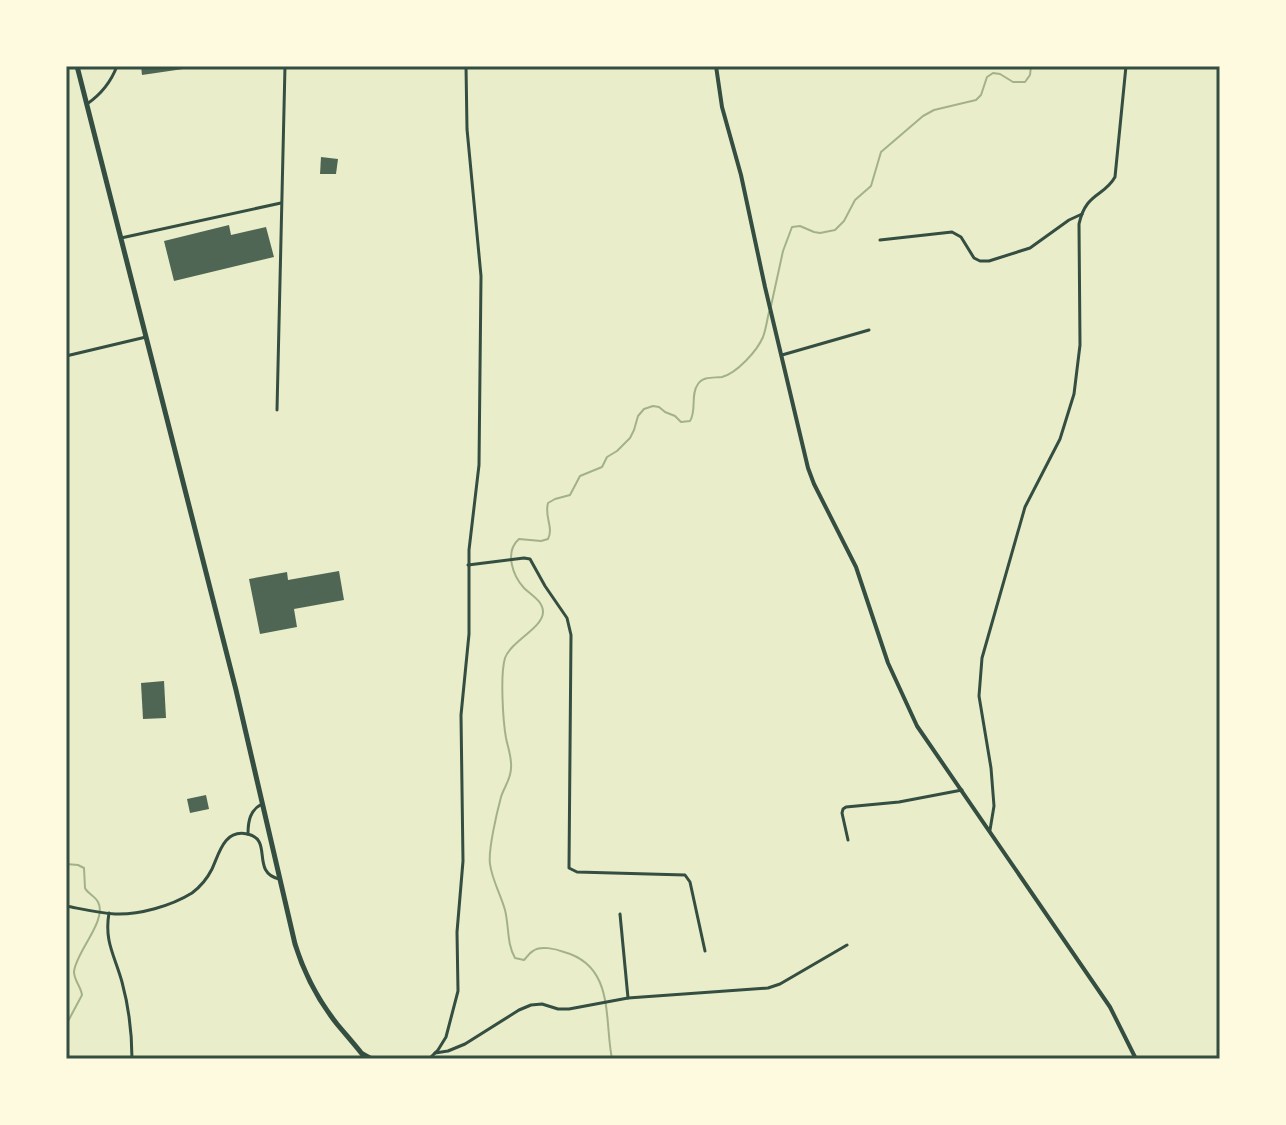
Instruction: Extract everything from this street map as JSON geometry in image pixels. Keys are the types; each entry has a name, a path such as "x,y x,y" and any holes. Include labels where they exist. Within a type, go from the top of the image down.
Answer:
{"main road":[{"path":"77,66 236,690 295,944 307,977 335,1021 366,1059"}],"street":[{"path":"87,104 109,82 117,66"},
{"path":"277,410 285,66"},
{"path":"429,1059 448,1033 458,989 457,928 463,861 461,721 469,634 468,565 479,465 481,284 467,129 466,66"},
{"path":"716,66 721,102 806,459 813,481 858,572 888,663 926,740 1113,1012 1136,1059"},
{"path":"990,830 994,806 991,768 978,686 982,658 1025,507 1060,439 1076,387 1080,345 1079,227 1082,214 1093,197 1115,180 1126,66"},
{"path":"121,238 282,203"},
{"path":"880,240 952,232 961,237 974,258 989,261 1031,247 1082,214"},
{"path":"782,355 869,330"},
{"path":"66,356 146,337"},
{"path":"468,565 528,558 570,627 568,867 577,872 686,875 705,951"},
{"path":"848,840 842,813 846,807 893,803 962,790"},
{"path":"248,834 251,815 262,804"},
{"path":"66,906 125,914 175,901 189,894 207,877 224,842 235,835 248,834 256,838 260,843 265,871 279,879"},
{"path":"108,913 107,934 130,1020 132,1059"},
{"path":"620,914 628,998"},
{"path":"435,1053 465,1044 529,1005 566,1009 628,998 770,987 847,945"},
{"path":"360,1051 374,1059"}],"building":[{"path":"141,66 190,66 190,68 142,75"},
{"path":"321,157 338,159 336,174 320,174"},
{"path":"229,225 231,235 266,227 274,257 174,281 164,241"},
{"path":"339,571 344,600 294,609 297,627 260,634 249,579 287,572 288,580"},
{"path":"164,681 166,718 143,719 141,683"},
{"path":"206,795 209,809 190,813 187,799"}],"waterway":[{"path":"771,306 783,251 792,227 800,226 820,233 835,230 844,221 855,200 871,186 881,152 923,116 934,110 976,100 987,77 993,73 1013,82 1025,82 1031,66"},
{"path":"612,1059 604,996 592,969 580,959 548,948 536,949 524,960 515,958 509,941 505,910 491,870 493,831 511,768 503,710 505,658 513,646 538,624 543,612 539,601 516,577 512,550 519,539 548,539 548,503 570,495 580,476 602,467 607,457 630,438 644,409 659,407 681,422 690,421 694,393 700,381 728,375 746,361 763,337 769,312"},
{"path":"66,864 84,868 85,888 97,900 100,909 99,918 76,964 74,975 82,995 66,1025"}]}
